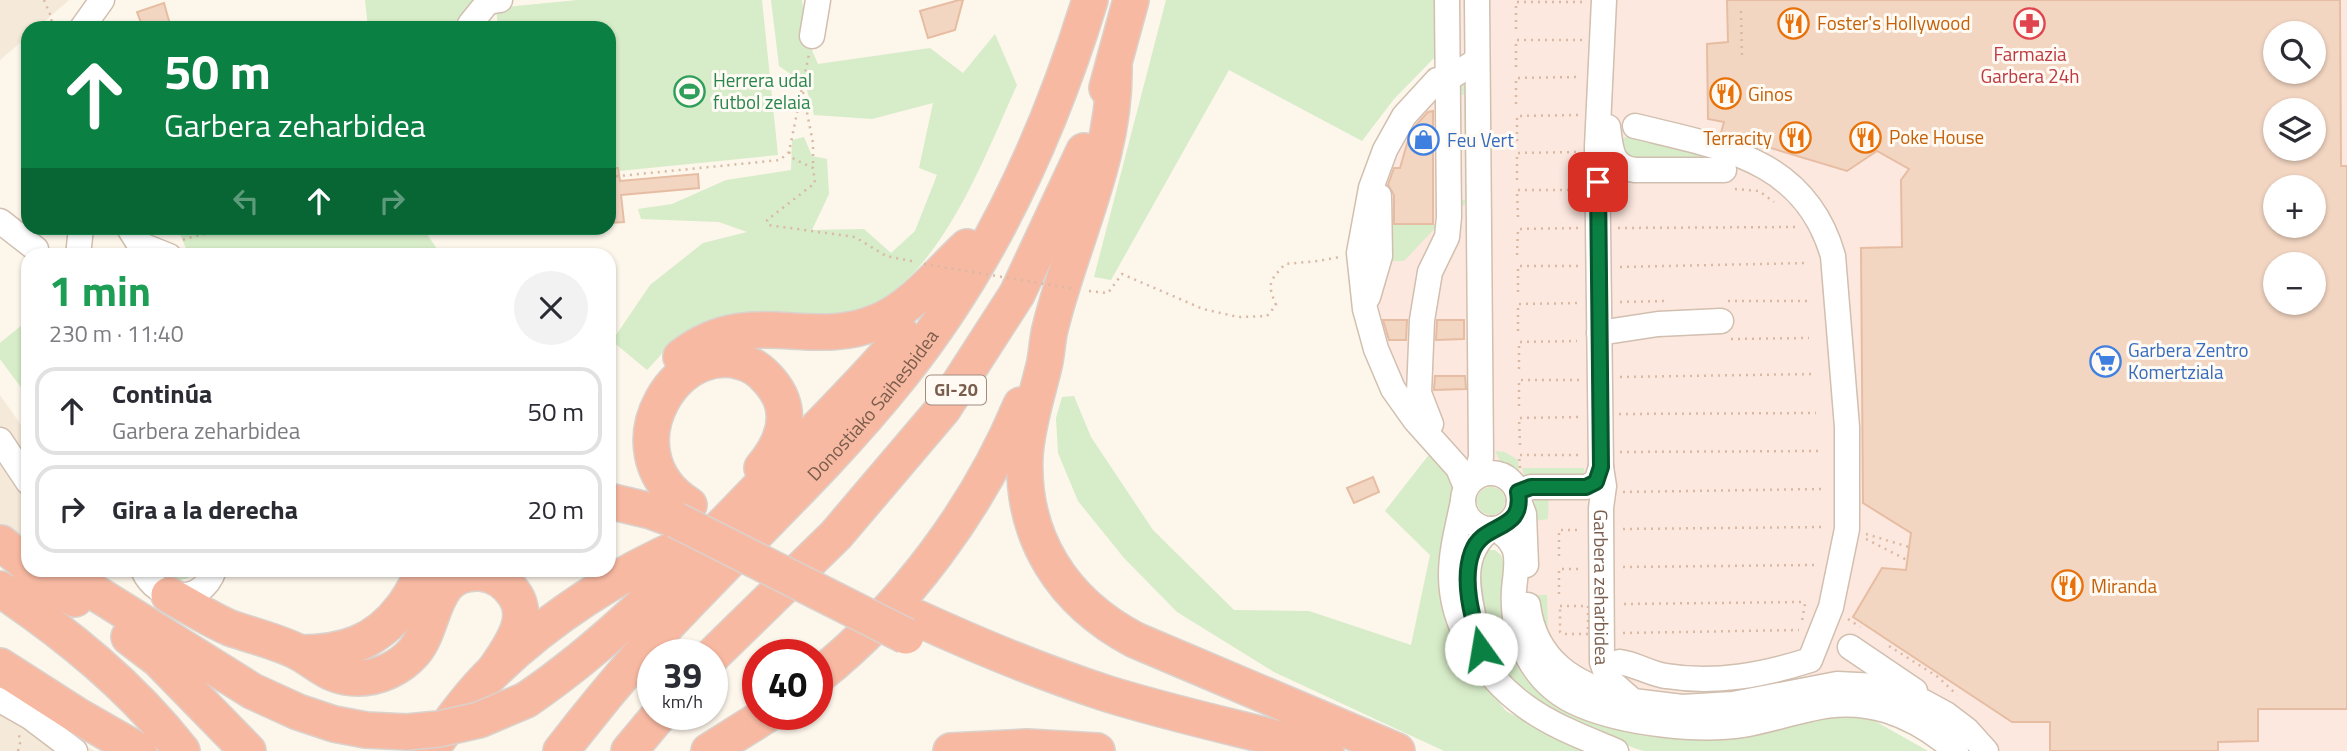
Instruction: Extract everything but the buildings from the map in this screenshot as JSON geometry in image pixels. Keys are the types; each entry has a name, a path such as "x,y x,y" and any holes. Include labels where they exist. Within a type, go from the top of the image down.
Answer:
{"highway":[{"path":"47,577 252,691 298,712 334,724 419,741 439,729 479,720 526,700 568,672 650,600 885,358 944,284 967,247 1031,118 1073,6 1078,0"},
{"name":"Donostiako Saihesbidea","path":"561,751 647,648 834,453 903,373 1001,223 1035,150 1077,43 1090,0"},
{"name":"GI-20","path":"728,640 835,535 943,409 978,357 1023,283 1072,181 1114,66 1131,0"},
{"path":"833,662 881,616 936,554 973,499 1006,440 1049,331 1084,218 1114,104 1114,66"},
{"path":"967,247 919,293 879,322 856,329 831,332 772,328 728,332 697,346 670,366 641,408 635,442 647,483 664,510 912,627 992,673 1074,704 1243,751"},
{"path":"1049,331 1046,358 1028,430 1025,475 1027,498 1040,542 1062,581 1093,614 1135,640 1397,751"},
{"path":"616,503 692,522"},
{"path":"613,630 692,522"},
{"path":"419,741 465,702 494,671 526,643 594,594 663,554 692,522"},
{"path":"7,548 21,559"},
{"path":"45,577 158,659 248,751"},
{"path":"300,653 348,649 367,641 382,631 403,607 421,577"},
{"path":"149,579 226,626 300,653 323,670 344,677 359,678 390,671 401,664 419,645 436,599 445,587 460,577"},
{"path":"494,671 513,643 521,622 518,598 495,577"},
{"path":"0,589 42,617 98,662 140,703 182,751"},
{"path":"912,627 1105,693 1326,751"},
{"path":"0,666 139,751"},
{"path":"629,751 647,730"},
{"path":"719,746 744,730"},
{"path":"951,751 1027,747 1097,751"}],"street":[{"path":"87,21 102,0"},
{"path":"472,21 488,2 500,0"},
{"path":"812,36 818,0"},
{"path":"1439,447 1431,424 1429,377 1422,349 1422,320 1430,272 1447,237 1447,0"},
{"path":"1477,0 1481,457 1468,488 1452,557 1455,609 1467,639 1503,687 1525,706 1616,751"},
{"name":"Garbera zeharbidea","path":"1593,5 1592,74 1597,147 1592,337 1604,486 1601,508 1603,667 1608,679 1633,701"},
{"path":"1476,61 1448,79 1437,80 1404,116 1384,150 1368,201 1359,253 1365,309 1376,349 1393,389 1415,420 1458,468 1468,488 1470,519 1477,526 1494,529 1506,536 1514,547 1515,619 1528,658 1556,690 1581,705 1619,718 1684,726 1740,726 1828,705 1851,704 1902,714 1920,724 1955,751"},
{"path":"1592,74 1610,149 1622,167 1635,170 1724,170"},
{"path":"1619,662 1666,676 1698,679 1751,677 1810,660 1831,607 1847,529 1847,427 1833,256 1827,236 1816,216 1793,186 1765,167 1732,150 1635,126"},
{"path":"1365,309 1380,256 1379,167"},
{"path":"0,221 35,248"},
{"path":"1447,237 1467,228 1479,228"},
{"path":"133,235 139,244 161,242"},
{"path":"1592,337 1658,324 1721,321"},
{"path":"0,440 21,472"},
{"path":"1468,488 1488,472 1501,474 1519,487 1586,487 1596,482 1600,458"},
{"path":"1485,666 1471,603 1468,570 1471,555 1479,540 1513,519 1519,487"},
{"path":"1519,487 1524,514 1526,593 1530,623 1541,645 1558,667 1572,678 1595,690 1633,701 1682,707 1733,704 1811,687 1837,684 1869,685 1900,692 1946,715"},
{"path":"1471,555 1479,546 1485,544 1491,543 1503,548 1509,559 1514,588"},
{"path":"149,579 182,597 194,594 204,587 210,577"},
{"path":"1831,607 1834,642 1840,657 1869,685"},
{"path":"1850,646 1967,730 1986,751"},
{"path":"0,700 30,717 75,751"}],"path":[{"path":"44,0 51,21"},
{"path":"1516,29 1516,2 1583,1 1593,5"},
{"path":"1741,11 1742,58"},
{"path":"616,176 780,160 789,152 812,36"},
{"path":"1516,67 1516,40 1583,40"},
{"path":"1516,104 1516,78 1592,74"},
{"path":"802,89 813,143 815,183 766,220 768,225 855,237 886,256 924,264 1075,289 1108,293 1122,274 1203,309 1238,317 1267,316 1276,305 1269,289 1270,281 1285,264 1359,253"},
{"path":"1517,141 1517,116 1583,115"},
{"path":"789,152 794,159 813,168"},
{"path":"1517,180 1517,153 1584,152"},
{"path":"1518,217 1517,190 1584,190"},
{"path":"1612,228 1795,226 1801,231"},
{"path":"1517,255 1518,229 1584,228"},
{"path":"161,242 176,243 196,235"},
{"path":"1612,267 1807,263"},
{"path":"1518,292 1518,266 1584,266"},
{"path":"1518,331 1518,304 1585,303"},
{"path":"1519,369 1519,342 1592,337"},
{"path":"1613,378 1812,374"},
{"path":"1519,406 1519,380 1586,380"},
{"path":"1613,414 1816,413"},
{"path":"1520,445 1519,418 1586,417"},
{"path":"1519,487 1519,455 1600,458 1819,451"},
{"path":"1614,492 1822,489"},
{"path":"1615,529 1821,527"},
{"path":"1847,529 1909,547"},
{"path":"1847,529 1907,561"},
{"path":"1559,556 1559,530 1587,530"},
{"path":"1615,567 1814,565"},
{"path":"1559,594 1559,569 1587,568"},
{"path":"1615,604 1805,604 1800,629 1796,631 1615,633"},
{"path":"1588,606 1560,606 1561,633 1588,634"}],"shaded area":[{"path":"0,0 69,0 45,21 21,21 21,42 0,60"},
{"path":"1440,0 2347,0 2347,751 1999,751 1963,715 1844,672 1801,676 1767,686 1670,702 1596,688 1536,634 1503,528 1431,448 1379,382 1362,176 1375,142 1400,106 1440,61"},
{"path":"0,395 21,425 21,535 0,525"},
{"path":"0,692 94,751 0,751"}],"green space":[{"path":"365,0 481,0 457,21 367,21"},
{"name":"Herrera udal futbol zelaia","path":"578,0 762,0 778,155 616,171 616,21 497,21 496,8"},
{"path":"771,0 802,0 807,39 818,64 930,48 963,73 995,34 1017,85 975,179 957,212 937,244 915,271 890,293 863,308 848,312 755,313 712,321 680,336 647,370 616,344 616,335 650,285 703,243 747,232 719,222 641,219 638,209 672,204 726,180 791,170 792,140 804,137 812,156 827,159 829,194 812,230 864,229 891,253 915,231 937,175 919,168 933,103 872,119 814,115 805,84 779,66"},
{"path":"1166,0 1435,0 1435,57 1394,99 1362,141 1229,70 1111,280 1094,277"},
{"path":"1466,79 1467,202 1454,215 1453,200 1465,200 1464,95 1451,93"},
{"path":"1637,132 1733,160 1628,165 1615,142"},
{"path":"1389,224 1439,224 1404,261 1390,261"},
{"path":"181,235 428,235 436,248 186,248"},
{"path":"21,326 21,388 0,359 0,343"},
{"path":"1074,396 1091,437 1153,530 1234,610 1309,611 1411,645 1430,555 1385,511 1431,452 1450,475 1453,492 1448,613 1463,659 1506,711 1582,751 1444,751 1274,672 1177,612 1124,558 1078,501 1058,453 1056,418 1062,397"},
{"path":"1495,451 1505,452 1518,460 1519,471 1500,461"},
{"path":"1522,468 1584,468 1585,477 1527,477"},
{"path":"1491,487 1501,491 1505,501 1501,511 1491,515 1481,511 1477,501 1481,491"},
{"path":"1549,493 1548,519 1535,521 1534,495"},
{"path":"1488,550 1495,550 1501,555 1547,684 1859,712 1928,751 1644,751 1527,700 1495,666 1481,631 1477,557"},
{"path":"170,577 190,577 188,578 179,580"},
{"path":"1536,595 1547,595 1548,634 1540,617"}],"place":[{"name":"Foster's Hollywood","path":"1794,23"},
{"name":"Farmazia Garbera 24h","path":"2030,23"},
{"name":"Herrera udal futbol zelaia","path":"690,91"},
{"name":"Ginos","path":"1725,94"},
{"name":"Poke House","path":"1866,137"},
{"name":"Terracity","path":"1795,138"},
{"name":"Feu Vert","path":"1424,140"},
{"name":"Garbera Zentro Komertziala","path":"2105,361"},
{"name":"Miranda","path":"2068,586"}],"route":[{"path":"1481,649 1468,580 1469,561 1475,544 1491,529 1505,525 1513,519 1519,506 1518,492 1531,487 1586,487 1596,482 1599,475 1598,182"}]}
